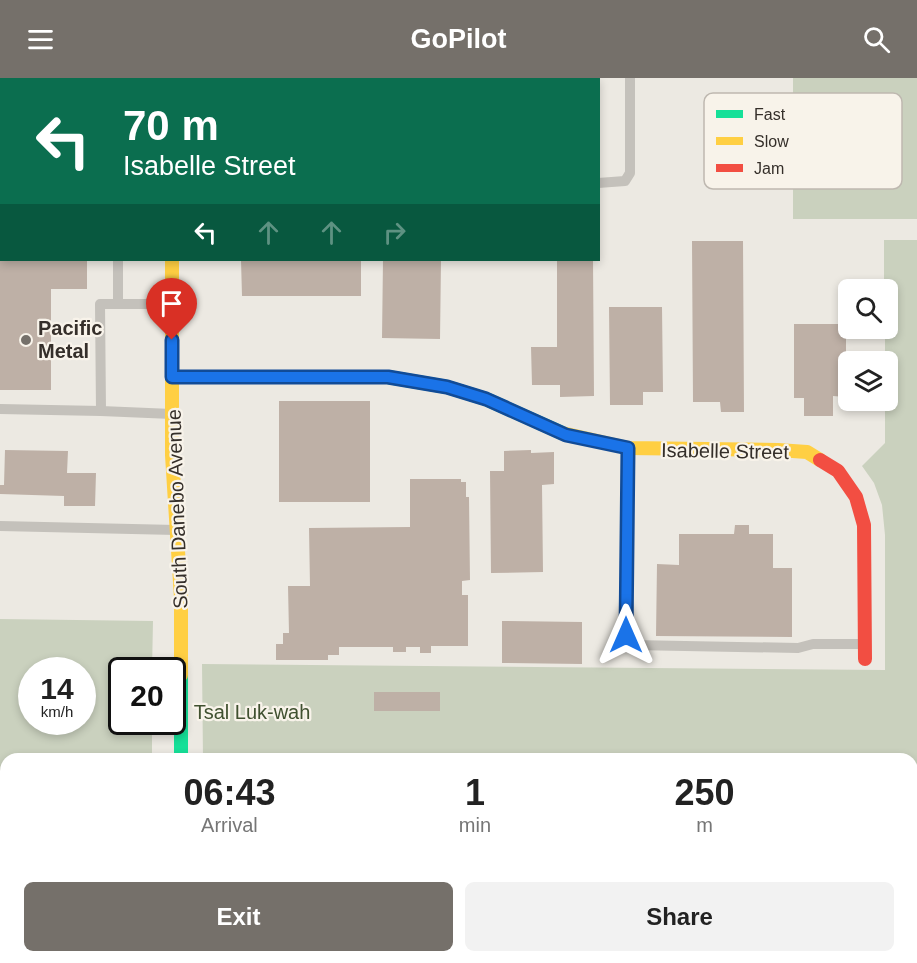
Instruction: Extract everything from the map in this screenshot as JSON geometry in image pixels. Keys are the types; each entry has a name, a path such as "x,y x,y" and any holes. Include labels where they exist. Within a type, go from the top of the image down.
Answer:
{"street":[{"name":"South Danebo Avenue","path":"172,261 172,455 181,598 181,753"},
{"name":"Isabelle Street","path":"172,377 388,377 436,384 486,399 566,435 628,448 807,452 838,471 856,497 864,525 865,659"}],"lane":[{"path":"600,183 625,182 630,173 630,78"},
{"path":"118,261 118,304"},
{"path":"101,411 100,304 172,304"},
{"path":"0,409 172,414"},
{"path":"628,448 626,623 628,642 633,645 798,648 813,644 865,644"},
{"path":"0,526 177,530"}],"green space":[{"path":"793,78 917,78 917,219 793,219 793,189 902,189 902,93 793,93"},
{"name":"Tsal Luk-wah","path":"884,240 917,240 917,753 203,753 202,664 885,670 885,535 882,505 874,483 862,466 885,443 885,411 898,411 898,351 885,351 885,339 898,339 898,279 884,279"},
{"path":"0,619 153,621 152,657 108,657 108,735 152,735 152,753 0,753"}],"building":[{"path":"692,241 743,241 744,412 721,412 720,402 693,402"},
{"name":"Pacific Metal","path":"0,261 87,261 87,289 51,289 51,390 0,390"},
{"path":"241,261 361,261 361,296 242,296"},
{"path":"383,261 441,261 440,339 382,338"},
{"path":"557,261 593,261 594,396 560,397 560,385 532,385 531,347 557,347"},
{"path":"609,307 662,307 663,392 643,392 643,405 610,405"},
{"path":"794,324 838,324 838,339 846,339 846,351 838,351 838,396 833,396 833,416 804,416 804,398 794,398"},
{"path":"279,401 370,401 370,502 279,502"},
{"path":"5,450 68,451 67,473 96,473 95,506 64,506 64,496 0,494 0,485 4,485"},
{"path":"531,450 531,453 554,452 554,484 542,485 543,572 491,573 490,471 504,471 504,451"},
{"path":"410,479 461,479 461,482 466,482 466,497 469,497 470,580 462,581 462,595 468,595 468,646 431,646 431,653 420,653 420,647 406,647 406,652 393,652 393,647 339,647 339,655 328,655 328,660 276,660 276,644 283,644 283,633 289,633 288,586 310,586 309,528 410,527"},
{"path":"735,525 749,525 749,534 773,534 773,568 792,568 792,637 656,636 657,564 679,565 679,534 734,534"},
{"path":"502,621 582,622 582,664 502,663"},
{"path":"374,692 440,692 440,711 374,711"}],"traffic: fast":[{"path":"172,377 388,377 447,387 486,399 562,433"},
{"path":"181,735 181,753"}],"traffic: slow":[{"path":"172,261 172,455 181,598 181,657"},
{"path":"562,433 628,448 778,450 807,452 820,460"}],"traffic: jam":[{"path":"820,460 838,471 856,497 864,525 865,659"}],"place":[{"name":"Pacific Metal","path":"26,340"}],"route":[{"path":"172,340 172,377 388,377 436,384 486,399 566,435 628,448 626,635"}]}
